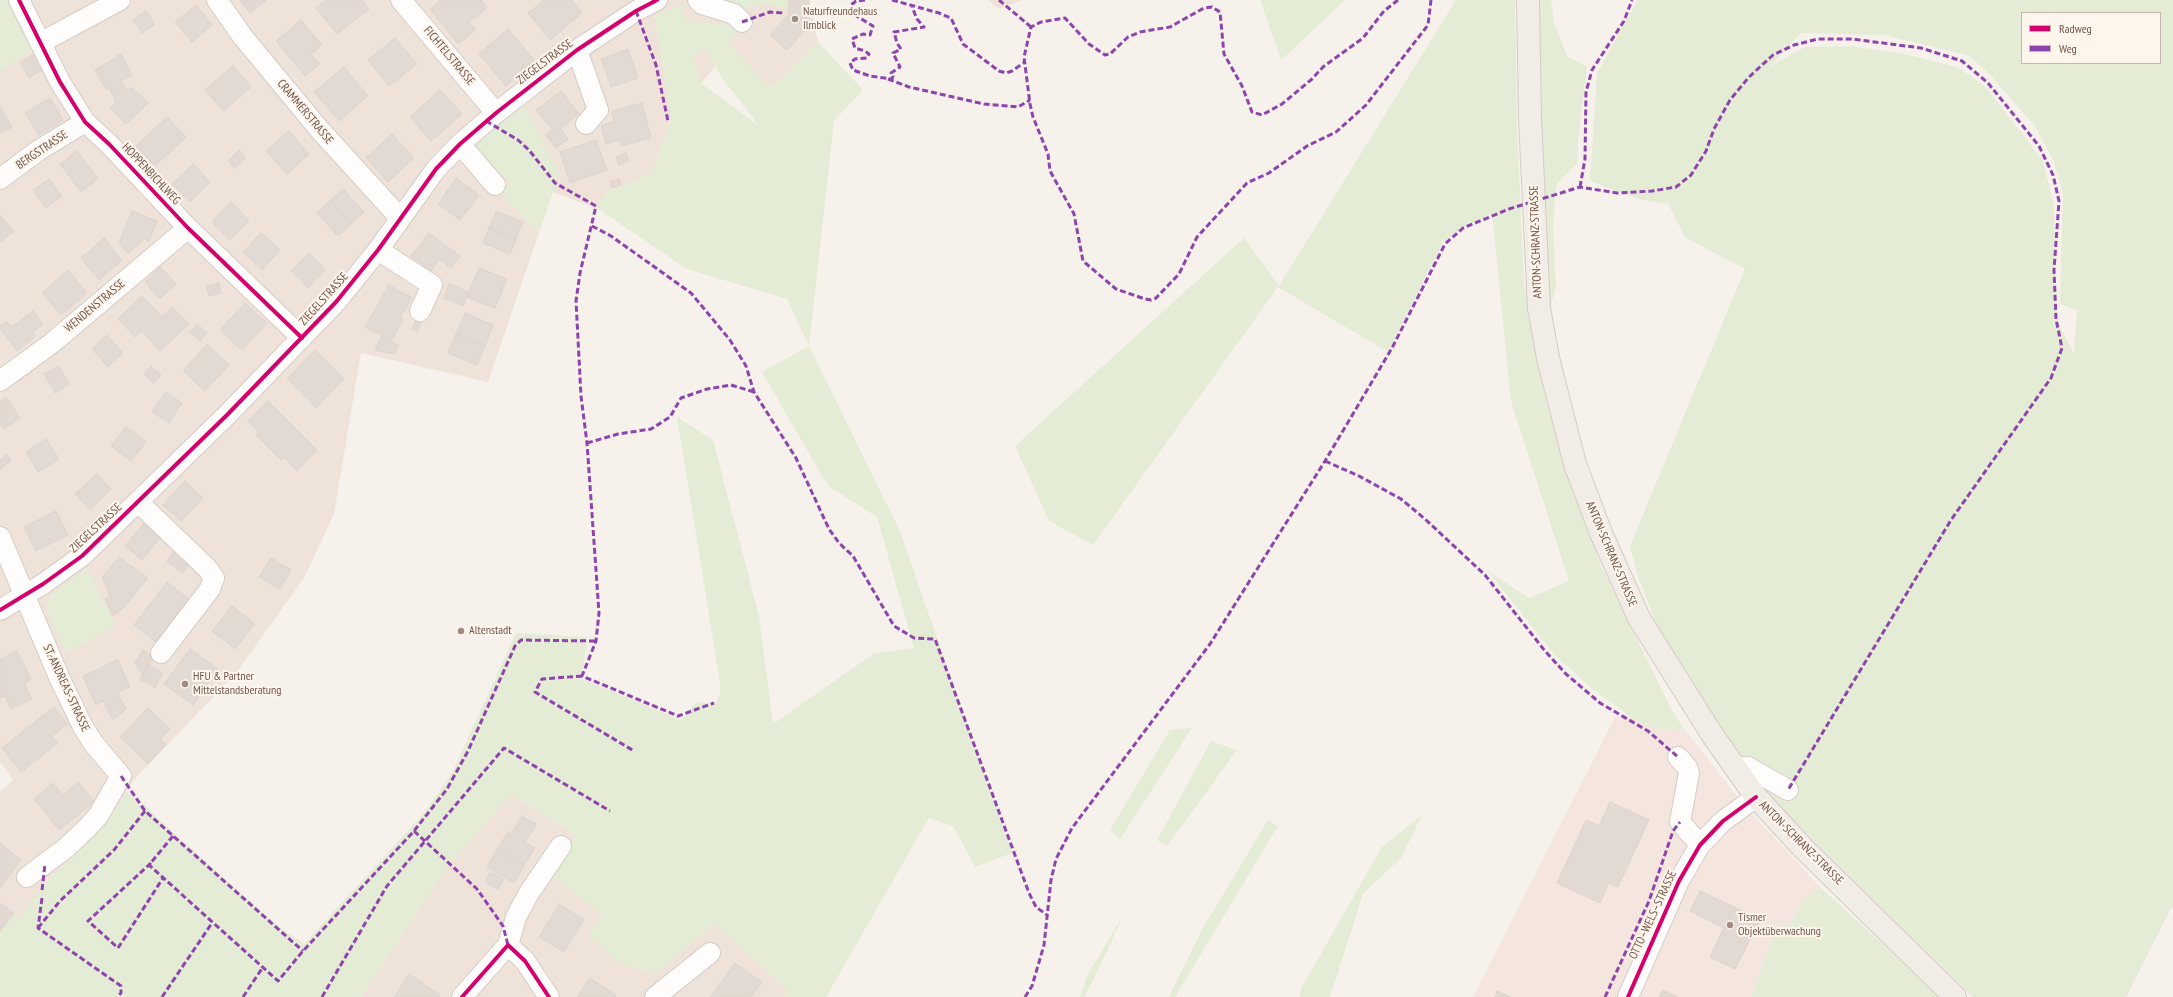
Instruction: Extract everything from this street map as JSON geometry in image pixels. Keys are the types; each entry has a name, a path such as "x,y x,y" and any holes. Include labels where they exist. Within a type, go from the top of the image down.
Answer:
{"main road":[{"name":"ANTON-SCHRANZ-STRASSE","path":"1528,0 1530,119 1539,308 1548,358 1575,464 1601,533 1638,618 1711,733 1756,797 1804,849 1955,997"}],"street":[{"name":"HOPPENBICHLWEG","path":"19,0 60,82 85,122 109,144 188,228 302,338"},
{"path":"40,43 120,0"},
{"name":"CRAMMERSTRASSE","path":"218,0 243,37 319,129 400,218"},
{"name":"FICHTELSTRASSE","path":"401,0 496,112"},
{"name":"ZIEGELSTRASSE","path":"0,610 25,596 82,556 302,338 336,302 378,250 436,169 460,144 496,112 577,50 631,5 657,0"},
{"path":"698,0 702,4 734,14 742,22"},
{"path":"577,50 598,110 586,124"},
{"name":"BERGSTRASSE","path":"0,179 39,150 85,122"},
{"path":"460,144 495,185"},
{"name":"WENDENSTRASSE","path":"0,381 52,343 188,228"},
{"path":"378,250 432,285 420,311"},
{"path":"138,502 207,568 214,578 210,589 161,653"},
{"name":"ST.-ANDREAS-STRASSE","path":"0,537 83,727 94,744 121,776 101,811 88,827 66,848 27,877"},
{"path":"1678,757 1689,773 1680,822 1700,845"},
{"path":"1736,768 1748,767 1788,790"},
{"name":"OTTO–WELS–STRASSE","path":"1628,997 1679,881 1700,845 1723,821 1756,797"},
{"path":"462,997 508,945 516,917 528,892 560,846"},
{"path":"508,945 525,961 549,997"},
{"path":"655,997 710,953"}],"shaded area":[{"path":"0,0 809,0 818,42 771,88 724,56 671,119 652,173 604,194 598,209 553,192 488,382 361,353 334,514 304,578 237,672 134,780 99,833 47,881 20,918 14,914 0,932 0,791 13,780 0,762"},
{"path":"988,0 1022,0 999,9"},
{"path":"1615,717 1631,717 1656,729 1685,730 1744,805 1820,887 1804,900 1788,926 1776,927 1751,997 1473,997"},
{"path":"511,794 577,836 551,875 603,914 655,974 714,923 789,991 783,997 361,997 444,871"}],"green space":[{"path":"0,0 12,0 36,49 0,71"},
{"path":"693,0 693,4 681,10 684,20 697,25 701,20 715,25 725,22 740,30 727,42 771,88 818,42 863,90 834,121 809,346 787,299 687,269 598,209 604,194 652,173 671,119 655,16","holes":["705,50 723,79 759,126 701,83 693,57"]},
{"path":"718,0 789,0 788,10 765,3 741,9"},
{"path":"1260,0 1345,0 1281,60"},
{"path":"1456,0 1515,0 1517,129 1524,283 1546,401 1600,564 1672,711 1685,730 1656,729 1631,717 1590,687 1554,654 1488,571 1529,598 1569,581 1511,401 1492,214 1463,228 1443,242 1388,352 1278,287 1093,545 1049,521 1015,446 1244,238 1279,286"},
{"path":"1529,0 1551,0 1554,23 1567,56 1587,67 1579,130 1577,164 1556,185 1553,229 1556,287 1550,309"},
{"path":"1638,0 2173,0 2173,908 2171,908 2126,997 1973,997 1852,880 1776,803 1728,741 1660,635 1638,576 1630,546 1745,269 1685,237 1668,204 1642,200 1590,181 1597,73","holes":["1801,33 1884,35 1970,56 1991,76 2035,126 2053,160 2063,193 2060,304 2077,310 2074,354 2056,319 2054,206 2043,161 1986,87 1959,68 1910,55 1851,46 1805,47 1769,67"]},
{"path":"525,106 559,173 539,233 501,193 511,182 505,177 492,172 479,155 477,147 481,139"},
{"path":"809,346 899,529 1012,853 975,867 953,826 929,818 826,997 783,997 789,991 714,923 655,974 619,963 588,935 602,914 551,875 577,836 511,794 444,871 361,997 0,997 0,932 14,913 20,918 47,881 99,833 127,791 140,807 144,803 155,816 275,924 304,944 423,814 452,773 516,633 587,637 582,679 681,720 695,703 717,702 721,689 677,417 713,440 759,616 773,724 873,654 914,648 877,517 828,486 762,372"},
{"path":"87,569 116,625 66,653 47,611 47,602 54,591"},
{"path":"1192,728 1120,839 1110,830 1170,730"},
{"path":"1211,741 1237,750 1167,846 1157,840"},
{"path":"1422,815 1401,858 1363,894 1330,997 1299,997 1302,987 1382,847"},
{"path":"1268,820 1278,826 1175,997 1169,997 1203,928"},
{"path":"1820,887 1941,997 1751,997 1776,927 1788,926 1804,900"},
{"path":"1124,914 1093,981 1084,997 1080,997 1088,974"}],"building":[{"path":"240,0 266,0 250,13"},
{"path":"326,0 362,0 369,9 337,34 316,8"},
{"path":"441,0 481,0 487,8 469,22 476,30 458,44 430,9"},
{"path":"544,0 572,0 582,13 550,40 528,13"},
{"path":"789,0 809,0 809,26 787,50 770,35 788,15"},
{"path":"196,5 212,25 192,42 175,22"},
{"path":"146,11 155,24 142,33 133,20"},
{"path":"301,20 322,45 311,54 320,64 305,76 276,41"},
{"path":"508,29 535,61 506,86 479,54"},
{"path":"395,38 417,64 389,86 368,60"},
{"path":"628,49 638,78 611,87 601,59"},
{"path":"35,53 44,69 29,78 20,62"},
{"path":"121,54 132,75 121,81 127,91 131,87 148,103 126,124 110,108 116,102 109,87 106,89 95,70"},
{"path":"233,66 251,87 223,111 205,90"},
{"path":"344,67 368,96 339,121 314,92"},
{"path":"440,90 462,114 431,141 410,117"},
{"path":"561,91 579,114 555,133 536,110"},
{"path":"50,98 63,120 39,135 25,113"},
{"path":"642,103 651,138 621,146 619,140 606,144 601,125 614,122 612,111"},
{"path":"1,108 12,127 0,134 0,109"},
{"path":"167,117 186,137 155,166 136,146"},
{"path":"561,129 568,139 556,148 546,135 552,130 555,133"},
{"path":"289,131 309,154 287,174 266,151"},
{"path":"392,134 414,158 388,182 366,158"},
{"path":"596,140 607,170 570,183 560,152"},
{"path":"239,150 246,158 235,169 228,161"},
{"path":"77,151 98,179 81,192 60,164"},
{"path":"626,153 629,161 619,165 616,157"},
{"path":"193,164 210,182 190,202 172,184"},
{"path":"456,178 479,195 460,220 438,204"},
{"path":"49,179 62,196 46,208 33,190"},
{"path":"619,179 621,185 612,188 610,182"},
{"path":"343,189 364,212 351,224 330,201"},
{"path":"330,201 351,224 338,236 317,213"},
{"path":"231,202 249,221 230,240 212,222"},
{"path":"132,211 157,221 149,241 144,239 128,253 119,243"},
{"path":"496,211 523,222 516,239 489,228"},
{"path":"0,215 14,231 0,243"},
{"path":"489,228 516,239 510,254 483,243"},
{"path":"261,233 280,250 262,270 243,252"},
{"path":"429,233 460,256 451,268 440,259 431,271 411,256"},
{"path":"104,238 122,260 99,280 81,258"},
{"path":"309,253 326,270 308,288 291,271"},
{"path":"160,267 176,284 160,299 145,282"},
{"path":"479,268 507,279 495,308 467,297"},
{"path":"68,270 87,293 61,315 42,293"},
{"path":"219,283 221,293 209,296 206,286"},
{"path":"449,284 469,292 463,306 444,298"},
{"path":"389,285 412,298 400,318 403,320 391,341 399,346 394,354 375,350 382,336 365,327"},
{"path":"142,296 162,317 172,307 189,324 160,351 142,331 135,337 118,319"},
{"path":"245,303 267,323 242,350 220,330"},
{"path":"33,311 43,324 32,333 35,337 17,351 0,329 0,326 6,321 12,327"},
{"path":"465,313 493,325 485,346 456,334"},
{"path":"419,315 424,318 417,332 412,329"},
{"path":"197,324 207,333 200,341 190,332"},
{"path":"456,334 485,346 477,365 448,353"},
{"path":"107,335 123,353 108,367 92,349"},
{"path":"207,344 229,365 205,391 183,371"},
{"path":"315,350 344,379 316,408 287,379"},
{"path":"58,366 69,384 55,393 44,374"},
{"path":"151,367 161,375 154,383 144,374"},
{"path":"166,392 182,403 169,423 152,412"},
{"path":"6,397 20,418 4,429 0,423 0,402"},
{"path":"268,401 317,450 297,471 284,457 281,460 256,435 259,432 248,421"},
{"path":"126,427 146,442 131,461 111,446"},
{"path":"46,439 59,459 38,472 26,452"},
{"path":"7,455 11,461 0,469 0,460"},
{"path":"97,474 111,489 90,510 75,494"},
{"path":"185,481 203,498 181,521 163,505"},
{"path":"56,511 68,535 36,551 24,527"},
{"path":"148,518 165,532 142,560 125,546"},
{"path":"175,550 191,561 183,573 167,562"},
{"path":"119,557 148,578 123,608 113,616 105,599 110,596 102,577"},
{"path":"271,558 291,570 280,589 259,577"},
{"path":"167,582 189,599 156,642 134,625"},
{"path":"232,606 255,624 235,649 212,631"},
{"path":"190,649 218,669 193,705 164,684"},
{"path":"143,650 154,657 143,675 135,663"},
{"path":"17,651 31,679 24,683 32,699 11,709 5,696 0,698 0,659"},
{"path":"118,660 130,687 117,692 126,709 113,720 103,701 96,705 83,676"},
{"path":"149,665 163,673 155,688 140,679"},
{"path":"54,707 67,724 52,736 58,743 21,772 2,748"},
{"path":"148,708 170,729 160,739 166,745 148,764 120,737"},
{"path":"78,782 94,802 59,830 34,799 53,783 63,795"},
{"path":"1610,802 1649,820 1618,887 1609,883 1600,903 1557,883 1586,820 1599,826"},
{"path":"522,816 536,824 526,841 512,832"},
{"path":"508,832 535,848 524,865 497,849"},
{"path":"0,843 21,860 0,888"},
{"path":"497,849 524,865 514,883 487,867"},
{"path":"490,872 504,879 498,889 485,882"},
{"path":"1700,891 1734,907 1724,928 1690,911"},
{"path":"0,903 14,913 0,932"},
{"path":"559,904 584,920 564,952 539,937"},
{"path":"1734,907 1760,920 1735,969 1710,957"},
{"path":"735,963 762,982 751,997 710,997"},
{"path":"409,974 440,995 439,997 394,997"},
{"path":"590,978 616,995 615,997 577,997"},
{"path":"1663,990 1678,997 1659,997"},
{"path":"1497,991 1511,997 1495,997"}],"marked path":[{"path":"865,0 856,1 851,5 850,12 873,26 870,35 863,34 852,39 855,48 869,54 867,58 855,59 850,63 853,70 870,76 892,79 893,76 891,73 900,67 893,53 901,49 897,43 894,32 924,27 917,19 912,7"},
{"path":"892,0 939,13 951,18 963,44 999,71 1006,73 1012,71 1025,62"},
{"path":"999,0 1031,27"},
{"path":"1398,0 1384,11 1363,38 1323,67 1312,79 1282,104 1262,115 1252,112 1242,86 1224,54 1220,12 1212,7 1204,8 1170,27 1140,32 1128,37 1110,54 1105,55 1089,44 1065,18 1041,22 1031,27 1024,57 1030,104 1033,117 1048,154 1050,171 1074,214 1083,261 1116,289 1145,299 1151,300 1156,298 1179,274 1197,237 1247,183 1269,173 1307,146 1336,132 1366,105 1428,25 1431,0"},
{"path":"1580,187 1585,159 1586,92 1592,70 1624,21 1632,0"},
{"path":"636,11 656,65 668,121"},
{"path":"742,22 770,12 784,13"},
{"path":"1025,997 1032,986 1044,945 1051,880 1056,859 1072,828 1210,644 1325,461 1392,348 1445,244 1463,228 1509,209 1580,187 1617,193 1652,191 1676,187 1691,175 1706,151 1714,129 1730,100 1749,77 1773,55 1794,45 1818,39 1852,39 1921,48 1962,61 1988,83 2039,146 2053,175 2059,201 2054,270 2056,319 2062,348 2051,378 1951,520 1788,790"},
{"path":"888,79 909,87 984,104 1018,107 1030,100"},
{"path":"486,121 518,140 529,150 555,183 596,206 580,273 576,301 581,396 587,443 599,613 596,641 582,676 678,716 714,703"},
{"path":"592,226 611,236 691,293 730,340 746,366 754,392 796,458 829,529 839,543 853,556 894,626 914,638 935,639 1029,893 1036,907 1047,915"},
{"path":"587,443 618,434 651,429 670,417 681,398 707,389 731,385 754,392"},
{"path":"1325,461 1359,476 1401,499 1425,519 1485,575 1545,651 1566,674 1600,703 1648,731 1678,757"},
{"path":"173,836 149,865 278,981 303,951 414,831 447,789 468,751 515,646 521,640 596,641"},
{"path":"582,676 542,679 535,692 634,751"},
{"path":"322,997 387,886 504,748 610,811"},
{"path":"121,776 145,811 303,951"},
{"path":"38,928 60,901 114,850 145,811"},
{"path":"1605,997 1649,901 1673,831 1680,822"},
{"path":"414,831 477,889 503,926 508,945"},
{"path":"151,863 88,921 118,948 163,878"},
{"path":"42,890 45,864"},
{"path":"42,898 38,928 121,986 121,993 117,997"},
{"path":"162,997 212,923"},
{"path":"243,997 263,967"}],"cycle path":[{"path":"19,0 60,82 85,122 109,144 188,228 302,338"},
{"path":"0,610 43,584 82,556 227,415 336,302 378,250 436,169 460,144 496,113 577,50 636,11 657,0"},
{"path":"1628,997 1679,881 1700,845 1723,821 1756,797"},
{"path":"462,997 508,945 525,961 549,997"}],"place":[{"name":"Naturfreundehaus Ilmblick","path":"795,19"},
{"name":"Altenstadt","path":"461,631"},
{"name":"HFU & Partner Mittelstandsberatung","path":"185,684"},
{"name":"Tismer Objektüberwachung","path":"1730,925"}]}
